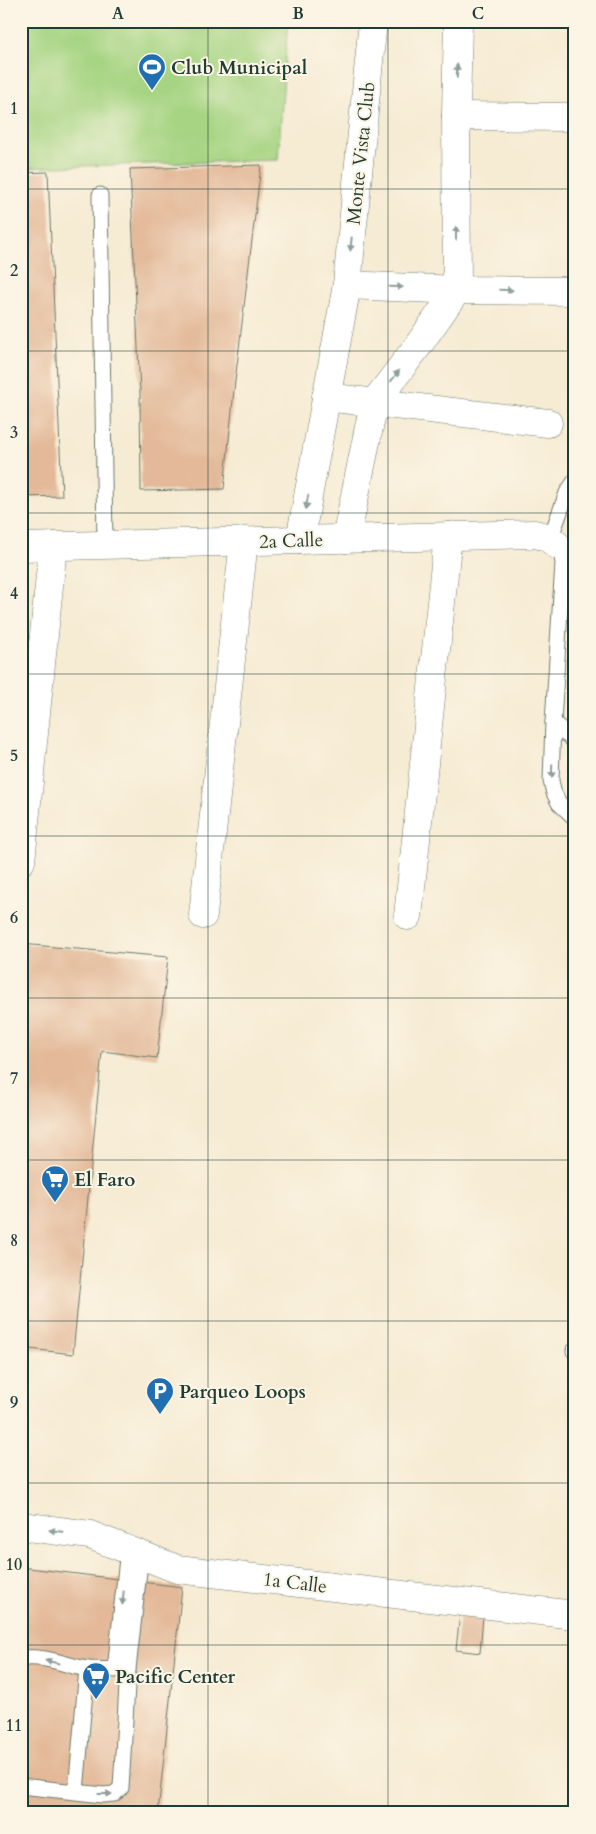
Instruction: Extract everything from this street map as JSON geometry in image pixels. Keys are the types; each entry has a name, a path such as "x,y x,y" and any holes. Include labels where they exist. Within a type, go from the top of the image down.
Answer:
{"street":[{"name":"Monte Vista Club","path":"300,540 347,285 373,21"},
{"path":"346,539 374,403 417,347 457,290 456,116 458,21"},
{"path":"456,116 575,117"},
{"path":"347,285 457,290 575,291"},
{"path":"326,397 548,423"},
{"name":"2a Calle","path":"21,547 535,534 561,553"},
{"path":"408,916 448,536"},
{"path":"203,915 244,541"},
{"path":"21,861 53,546"},
{"name":"1a Calle","path":"21,1526 90,1534 176,1568 575,1615"}],"lane":[{"path":"100,195 105,545"},
{"path":"575,481 567,493 561,553 551,782 554,793 563,807 575,818"},
{"path":"553,722 575,742"},
{"path":"21,1786 103,1795 114,1794 121,1788 122,1669 134,1552"},
{"path":"21,1659 32,1658 87,1669 122,1669"},
{"path":"76,1792 87,1669"}],"green space":[{"name":"Club Municipal","path":"21,21 288,21 278,160 21,168"}],"building":[{"path":"261,165 224,489 141,491 140,393 130,169"},
{"path":"48,172 62,496 21,497 21,173"},
{"name":"El Faro","path":"21,944 168,957 157,1058 102,1051 73,1354 21,1348"},
{"name":"Pacific Center","path":"21,1567 182,1587 158,1813 21,1813"},
{"path":"460,1613 483,1616 480,1653 456,1650"}],"place":[{"name":"Club Municipal","path":"152,91"},
{"name":"El Faro","path":"55,1203"},
{"name":"Parqueo Loops","path":"160,1415"},
{"name":"Pacific Center","path":"96,1700"}]}
